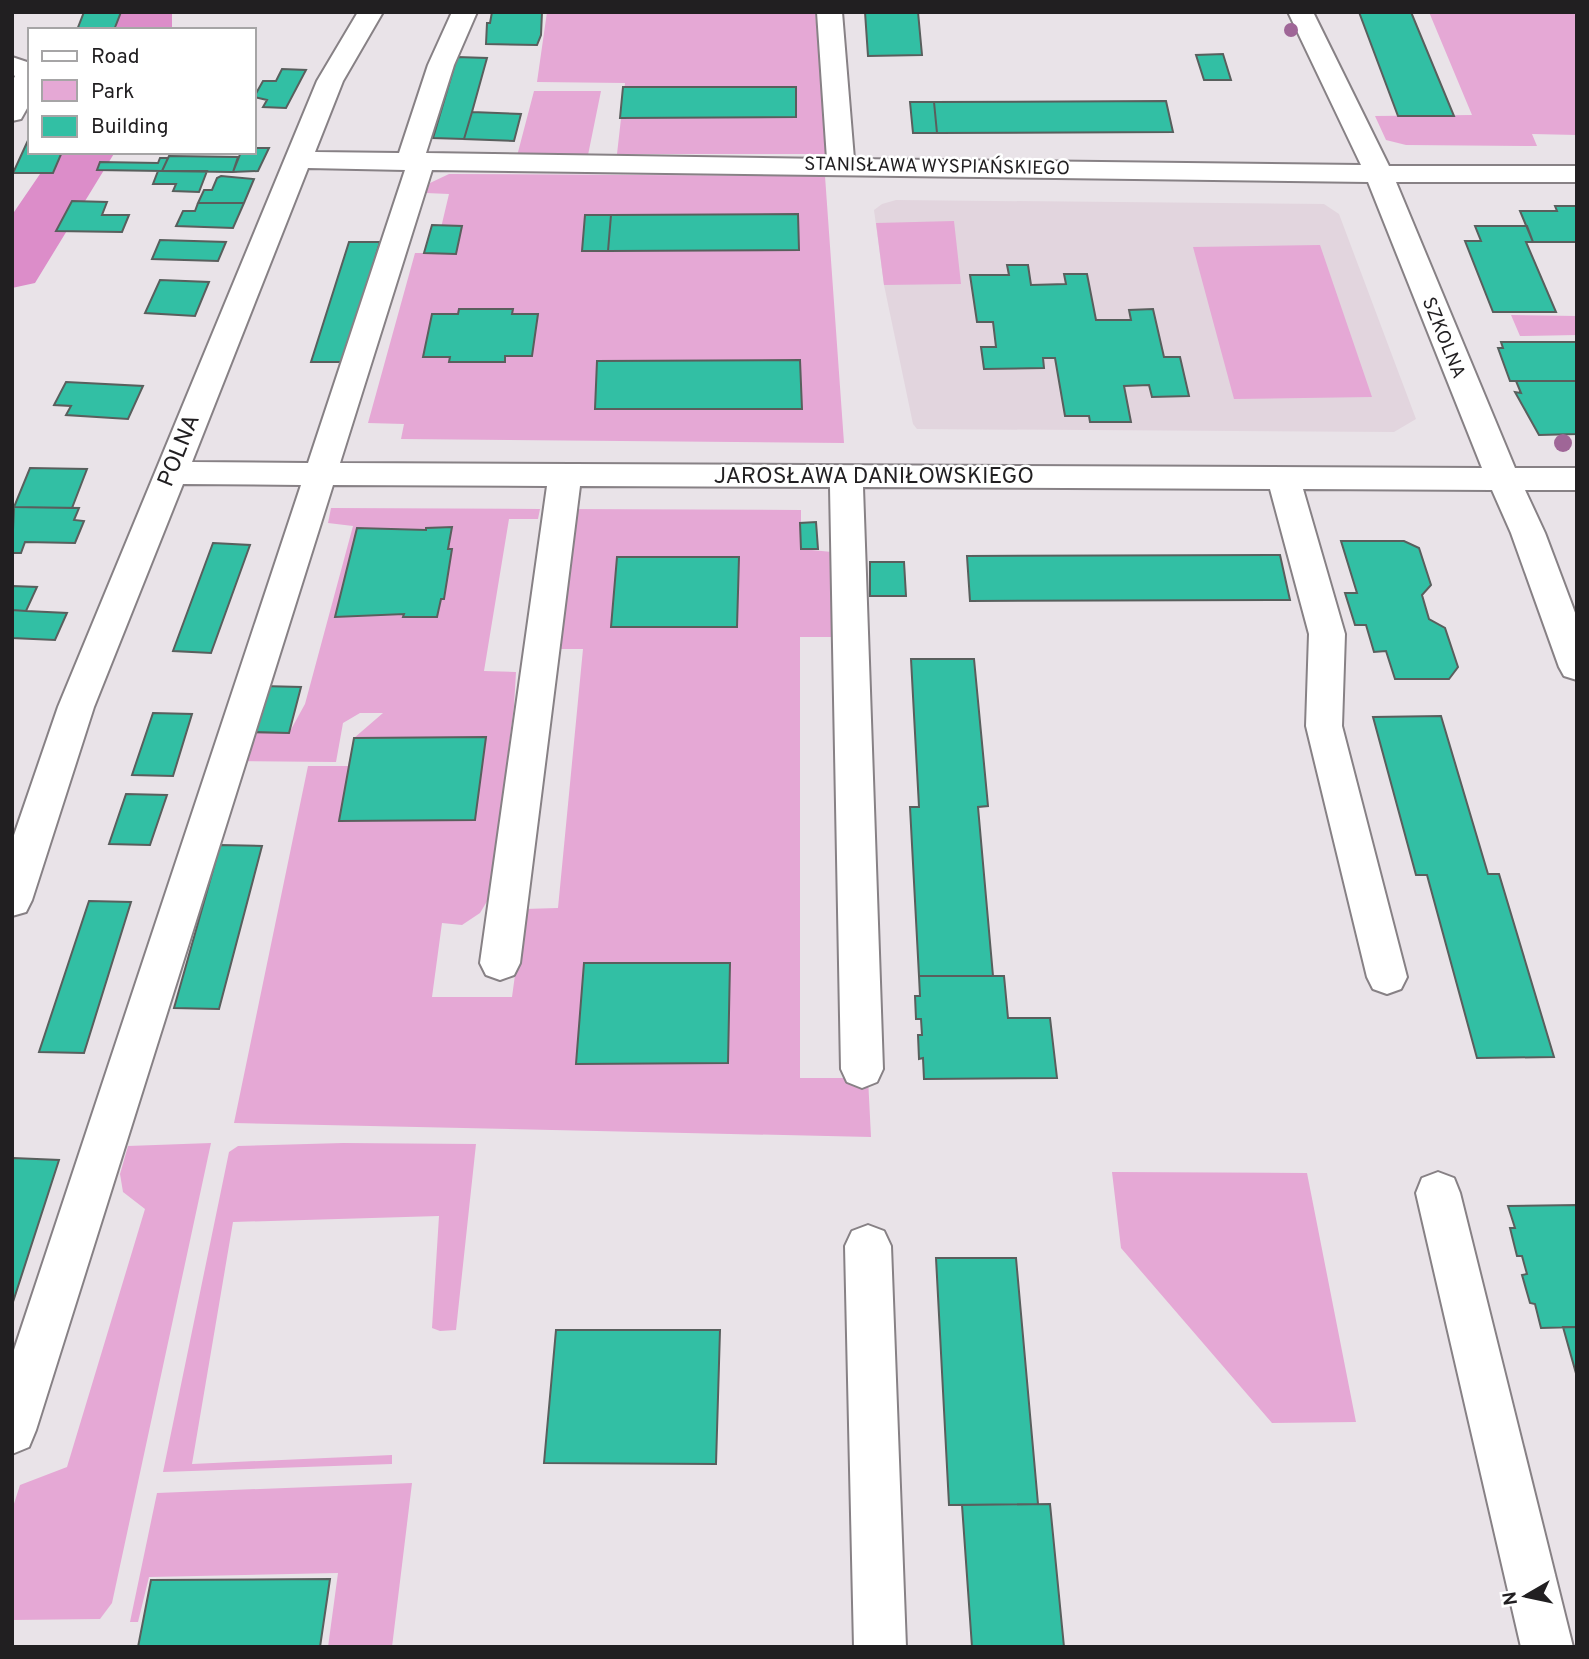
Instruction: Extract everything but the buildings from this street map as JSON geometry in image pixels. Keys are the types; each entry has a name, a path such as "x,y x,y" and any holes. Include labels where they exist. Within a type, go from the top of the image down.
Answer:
{"street":[{"name":"POLNA","path":"12,900 76,706 330,81 371,12"},
{"path":"12,1430 322,475 416,162 441,65 465,12"},
{"path":"828,12 841,166"},
{"name":"SZKOLNA","path":"1300,12 1379,174 1414,266 1528,533 1577,667"},
{"path":"12,65 24,69 27,76 12,113"},
{"name":"STANISŁAWA WYSPIAŃSKIEGO","path":"298,160 1379,174 1577,174"},
{"name":"JAROSŁAWA DANIŁOWSKIEGO","path":"171,473 1577,480"},
{"path":"500,963 565,476"},
{"path":"846,477 862,1069"},
{"path":"1284,479 1328,634 1324,726 1387,977"},
{"path":"1438,1193 1547,1647"},
{"path":"868,1246 880,1647"}],"shaded area":[{"path":"896,200 1324,204 1339,214 1416,419 1394,432 917,429 913,424 884,285 874,210 882,204"}],"green space":[{"path":"547,12 815,12 828,154 617,154 625,83 537,82"},
{"path":"1429,12 1577,12 1577,135 1532,134 1537,146 1406,145 1386,140 1375,116 1472,115"},
{"path":"534,91 601,91 588,155 517,156"},
{"path":"449,174 825,176 844,443 401,439 404,424 368,423 415,253 435,253 449,194 426,193 430,183"},
{"path":"954,221 961,284 884,285 876,223"},
{"path":"1320,245 1372,397 1234,399 1193,247"},
{"path":"1511,315 1577,316 1577,335 1520,336"},
{"path":"331,508 540,509 538,519 509,519 484,671 516,672 489,898 480,913 462,925 442,923 432,997 512,997 524,909 558,908 583,649 554,649 560,509 801,510 801,549 832,552 850,637 800,637 800,1078 868,1078 871,1137 234,1123 308,766 348,766 354,738 383,713 360,713 343,723 336,762 230,761 238,732 289,733 305,704 353,526 328,523"},
{"path":"211,1143 112,1603 100,1619 12,1620 12,1510 20,1485 67,1467 145,1209 123,1192 120,1174 128,1146"},
{"path":"343,1143 476,1144 456,1330 440,1331 432,1328 439,1216 233,1222 192,1464 392,1455 392,1464 163,1472 229,1152 238,1146"},
{"path":"1112,1172 1307,1173 1356,1422 1272,1423 1121,1248"},
{"path":"412,1483 392,1647 328,1647 338,1573 149,1577 138,1622 130,1622 157,1493"}],"waterway":[{"path":"144,28 145,12"},
{"path":"12,269 48,207 84,154"}]}
